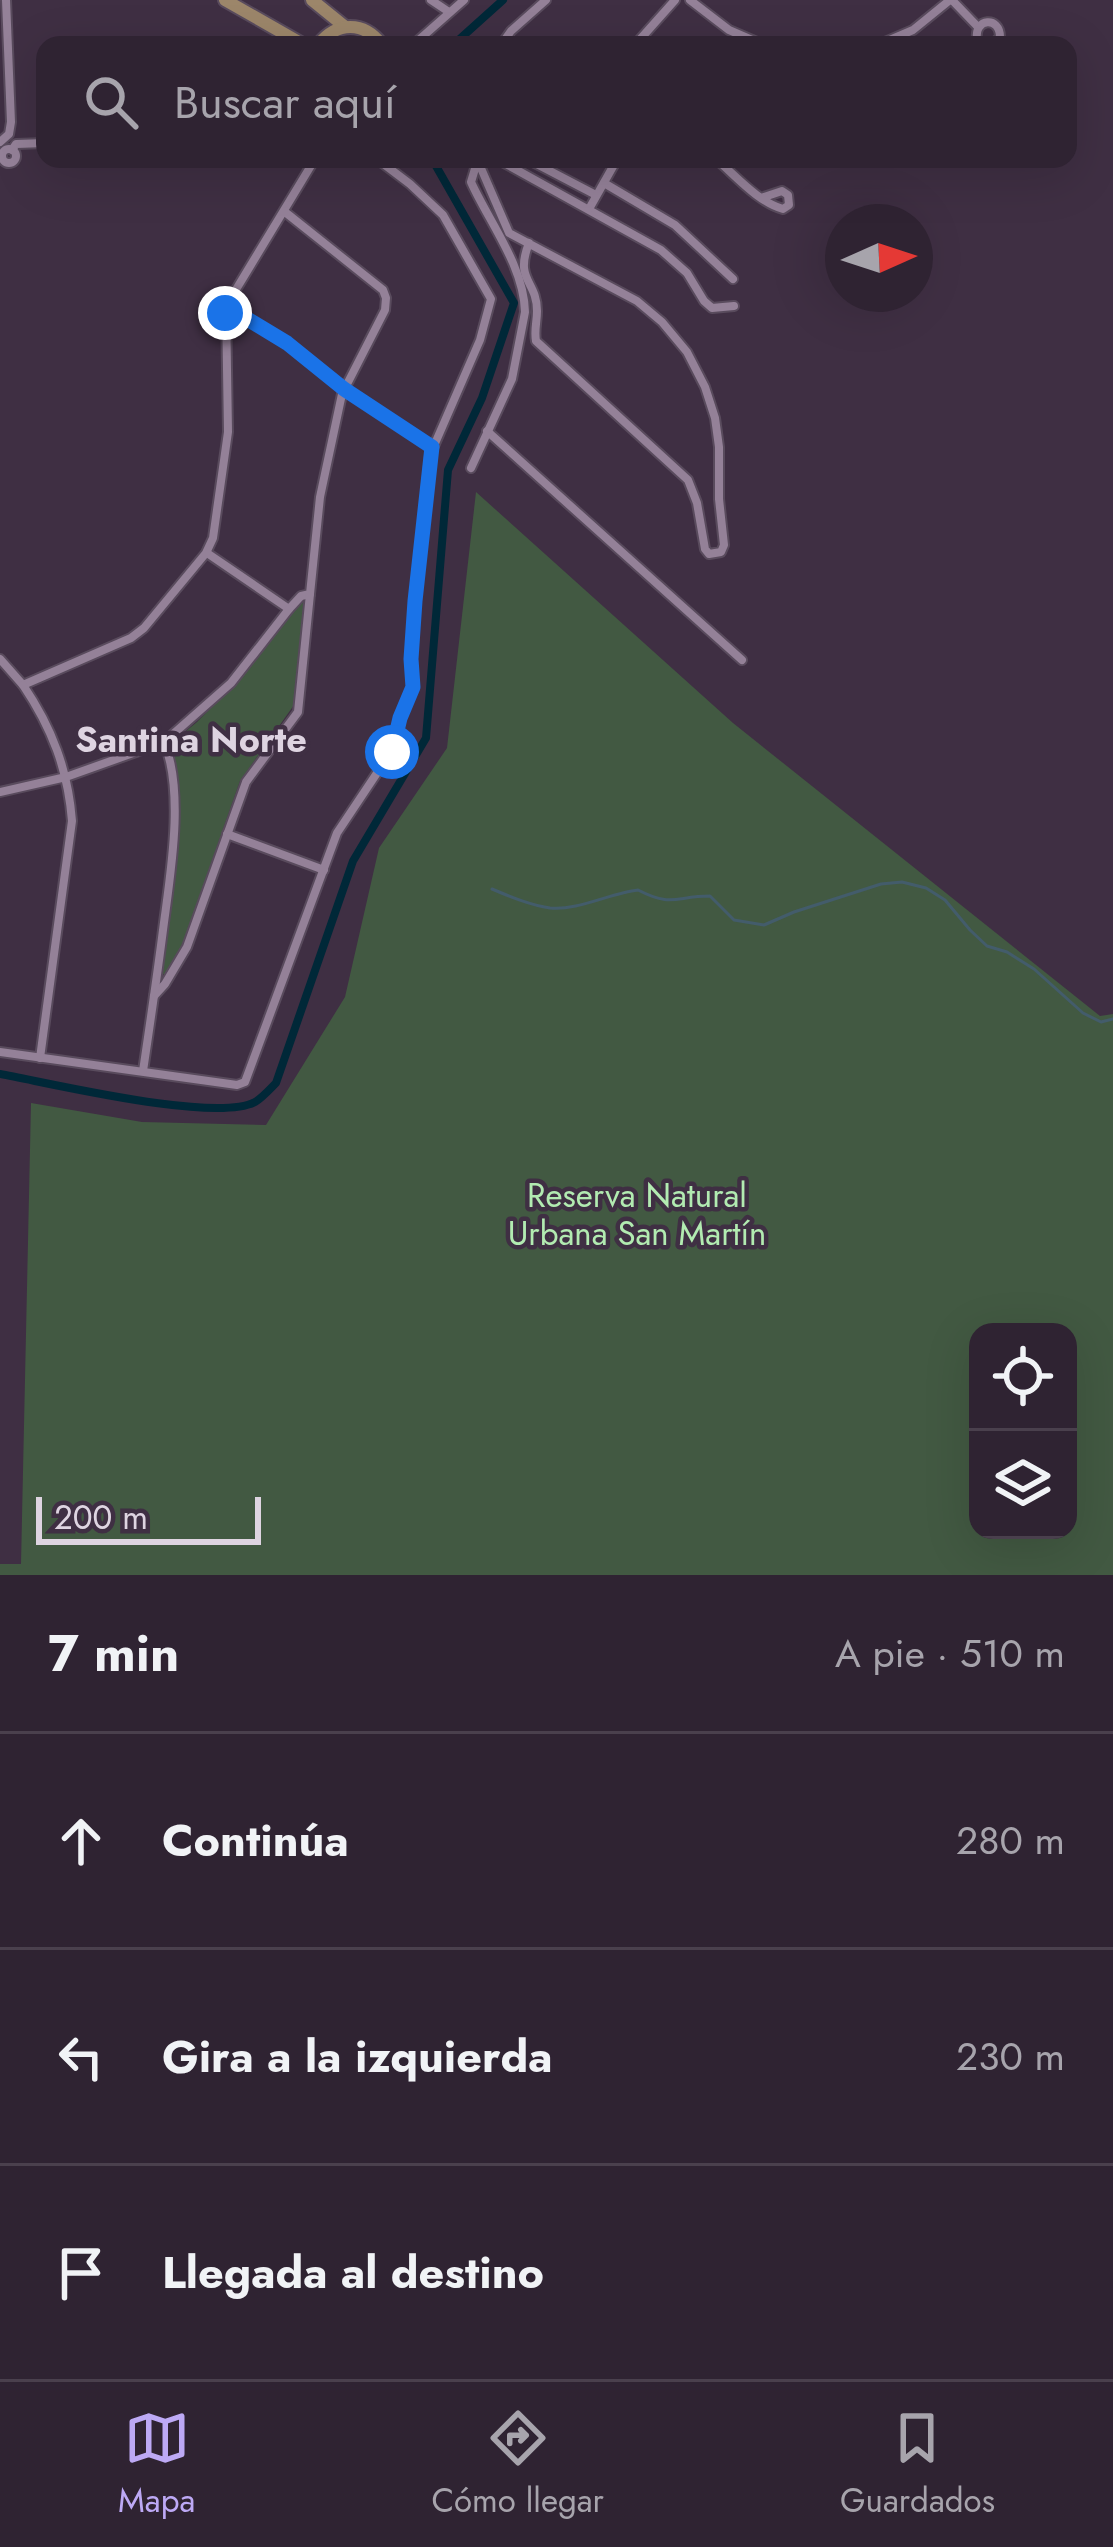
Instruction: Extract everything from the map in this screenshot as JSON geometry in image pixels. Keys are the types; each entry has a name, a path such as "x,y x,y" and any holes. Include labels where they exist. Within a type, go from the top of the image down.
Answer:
{"main road":[{"path":"226,0 288,36"},
{"path":"312,0 344,26 366,29 373,36"},
{"path":"325,36 344,26"}],"street":[{"path":"0,142 9,134 11,122 5,0"},
{"path":"431,0 449,12"},
{"path":"423,36 464,0"},
{"path":"507,36 546,0"},
{"path":"643,36 675,0"},
{"path":"690,0 743,36"},
{"path":"899,36 951,0 978,27 977,36"},
{"path":"978,27 987,22 998,26 1000,36"},
{"path":"12,150 16,144 36,143"},
{"path":"23,685 141,632 206,553 213,538 227,436 226,306 311,168"},
{"path":"0,1052 237,1085 245,1082 339,829 392,752 413,687 415,601 432,447 480,340 490,299 438,209 388,168"},
{"path":"471,468 512,379 525,302 511,260 471,182 477,168"},
{"path":"482,168 513,236 530,243 637,301 679,339 705,387 715,418 721,552 709,554 705,549 691,485 681,472 538,344 534,336 538,307 523,269 530,243"},
{"path":"514,168 661,250 687,273 712,308 734,306"},
{"path":"545,168 596,194"},
{"path":"589,209 612,168"},
{"path":"726,168 761,198"},
{"path":"604,183 675,225 734,279"},
{"path":"154,996 187,946 249,776 299,709 321,487 344,389 385,310 385,293 285,212"},
{"path":"226,306 287,343 344,389 432,447"},
{"path":"487,431 742,660"},
{"path":"698,510 720,508"},
{"path":"206,553 289,609"},
{"path":"0,792 66,778 164,742 231,683 289,609 310,594"},
{"path":"0,659 23,685 50,730 71,806 40,1058"},
{"path":"143,1071 173,838 169,754 164,742"},
{"path":"226,834 324,870"}],"green space":[{"name":"Reserva Natural Urbana San Martín","path":"476,492 733,723 1100,1016 1113,1014 1113,1575 0,1575 0,1564 21,1564 31,1103 142,1122 266,1125 345,997 379,848 447,748"},
{"path":"304,602 294,705 240,781 183,943 166,977 162,973 178,830 170,744 235,683"}],"waterway":[{"path":"463,36 503,0"},
{"path":"0,1074 205,1108 255,1102 276,1083 353,861 426,738 448,470 482,398 514,303 437,168"},
{"path":"492,889 550,908 638,890 667,900 710,896 734,920 764,925 881,884 902,882 926,888 945,900 987,946 1034,969 1083,1013 1101,1022 1113,1019"}],"district":[{"name":"Santina Norte","path":"191,739"}],"route":[{"path":"225,313 226,306 287,343 344,389 432,447 415,601 413,687 392,752"}]}
